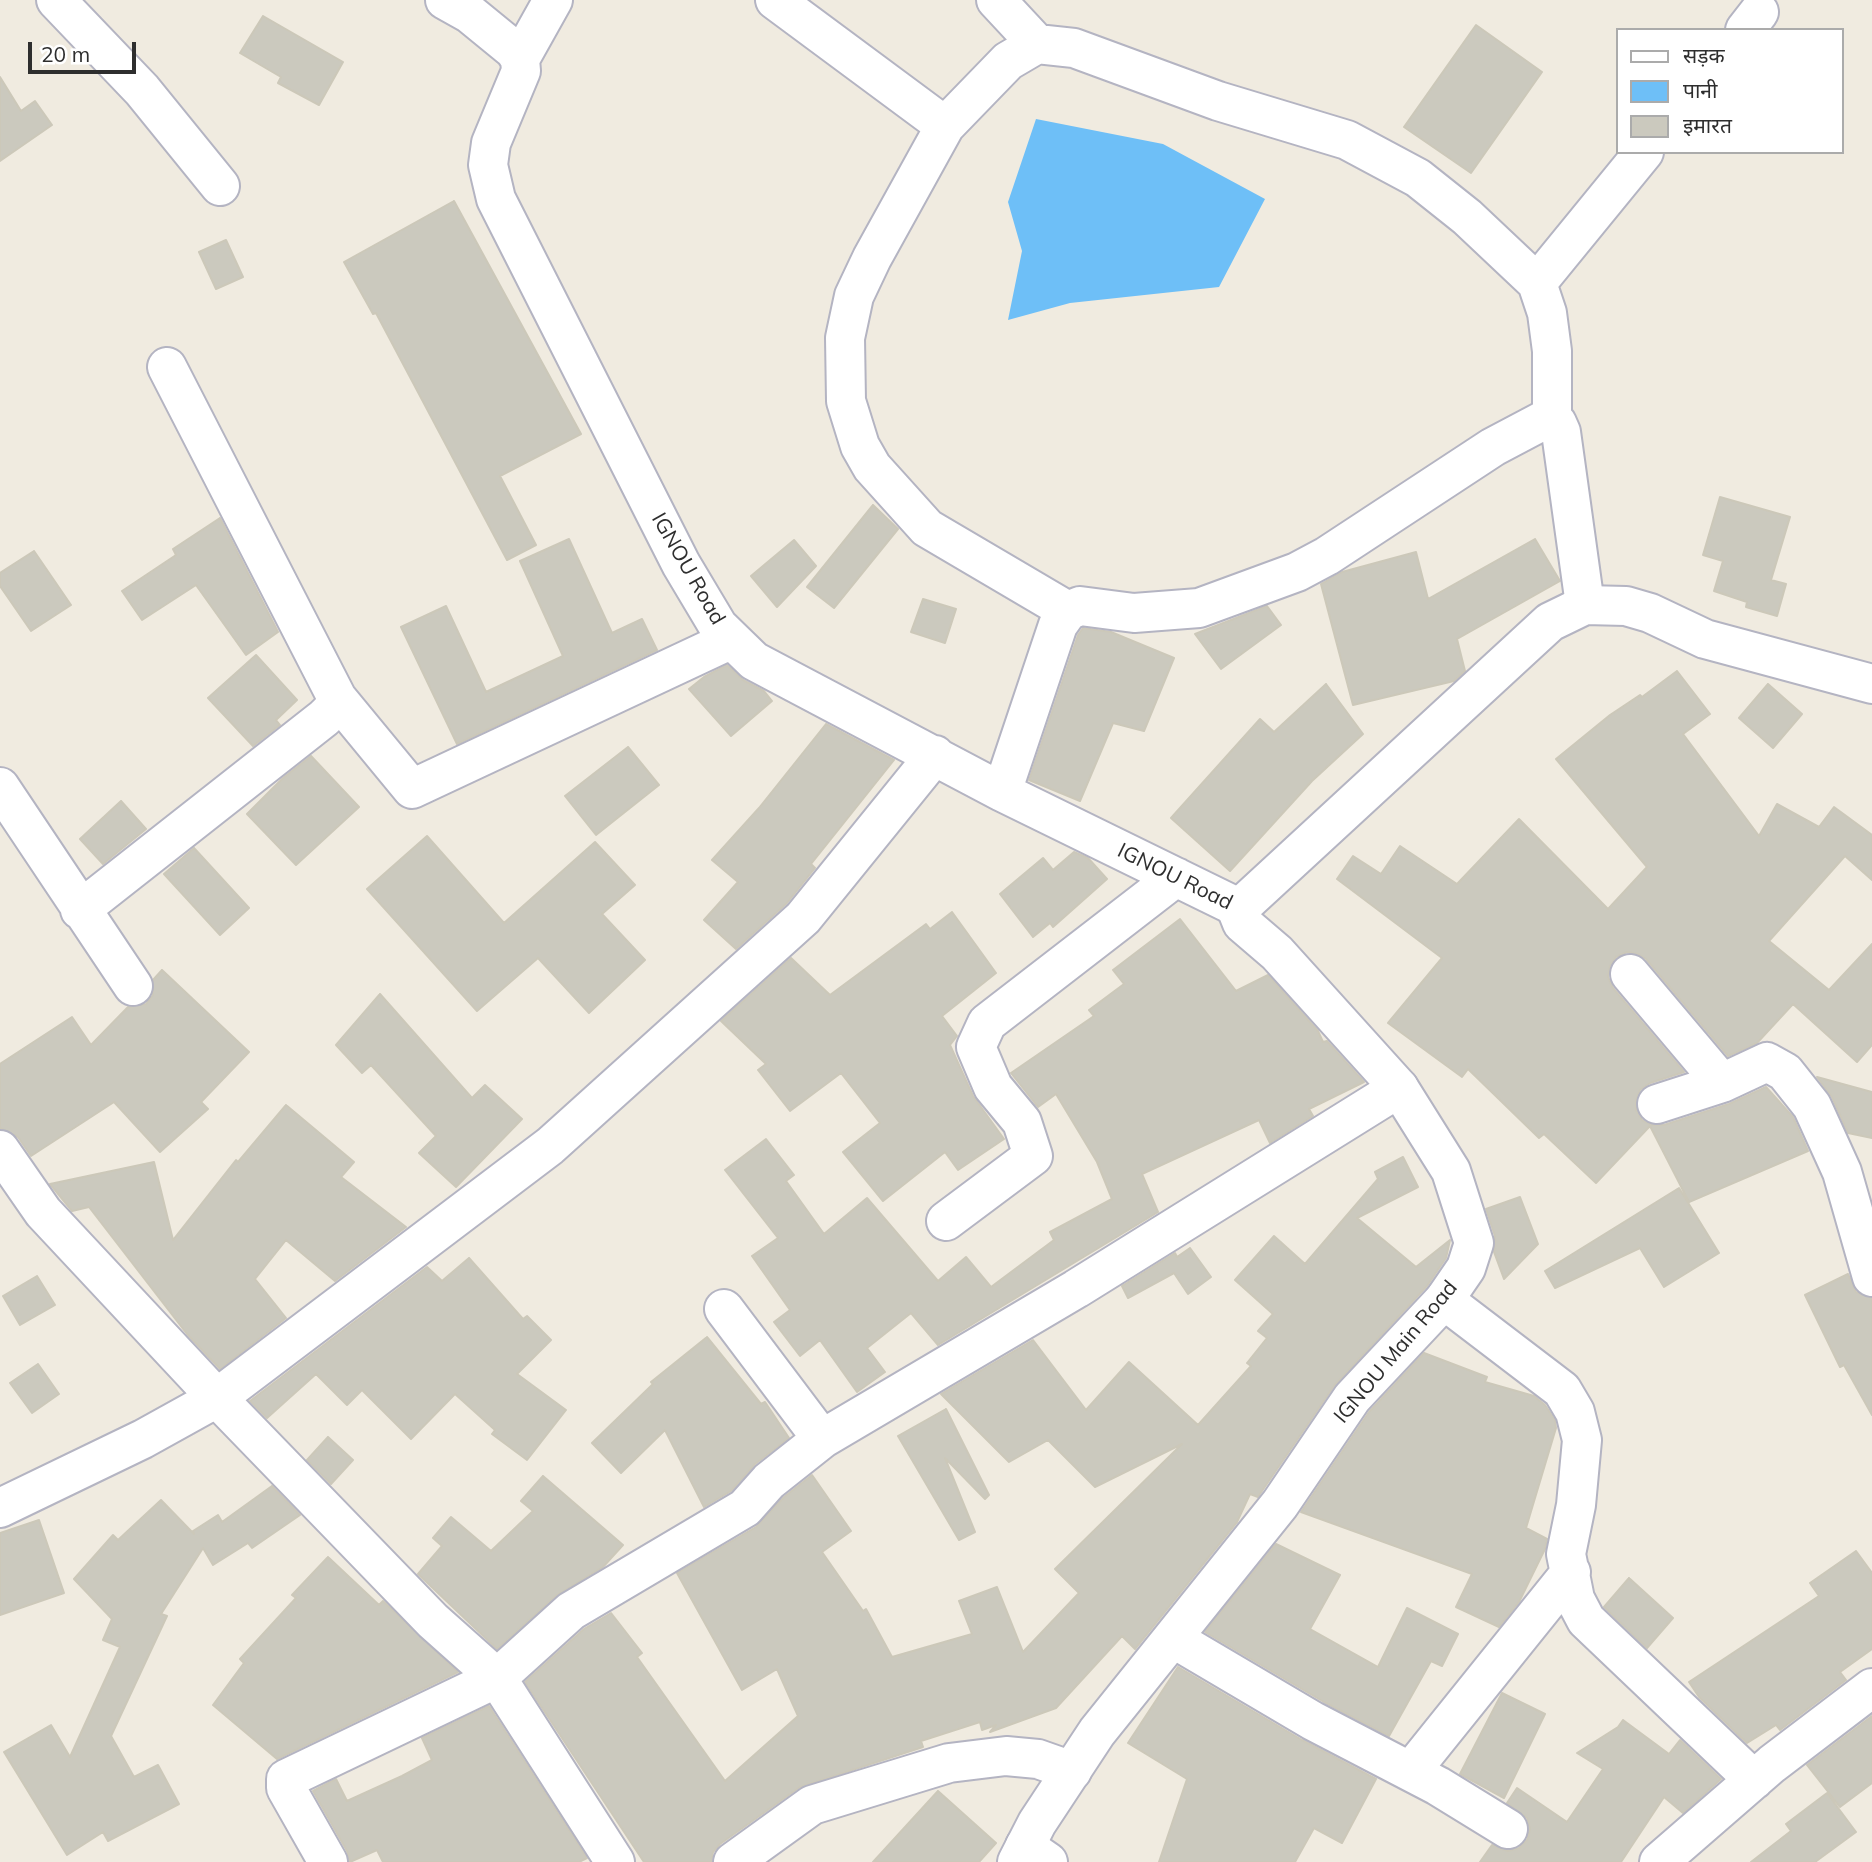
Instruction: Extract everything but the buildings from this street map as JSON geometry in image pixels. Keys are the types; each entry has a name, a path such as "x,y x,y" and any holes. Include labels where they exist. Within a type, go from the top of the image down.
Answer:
{"street":[{"path":"56,0 135,81 220,186"},
{"path":"445,0 470,14 514,50 520,59"},
{"name":"IGNOU Road","path":"553,0 520,59 521,71 491,143 488,165 496,199 704,606 730,640 754,661 1002,792 1241,909"},
{"path":"775,0 945,126"},
{"path":"996,0 1037,44"},
{"path":"1068,611 927,528 872,467 860,446 846,401 845,338 854,296 872,258 945,126 1008,61 1037,44 1074,48 1218,101 1348,140 1380,155 1418,178 1467,216 1537,283 1547,313 1552,351 1552,420 1561,432 1585,604"},
{"path":"1537,283 1642,154"},
{"path":"167,367 337,698 412,789 730,640"},
{"path":"1002,792 1058,625 1068,611 1080,606 1134,613 1199,608 1297,572 1327,556 1493,447 1539,421 1552,420"},
{"path":"1241,909 1550,622 1585,604 1638,610 1705,639 1872,684"},
{"path":"80,910 324,718 334,708 337,698"},
{"path":"0,1508 59,1481 217,1398 349,1301 580,1122 803,918 936,755"},
{"path":"0,787 133,986"},
{"path":"946,1221 1033,1156 1023,1122 993,1087 976,1047 987,1023 1176,877"},
{"name":"IGNOU Main Road","path":"1030,1857 1072,1772 1097,1732 1280,1503 1352,1398 1444,1300 1466,1268 1474,1243 1451,1171 1399,1088 1277,953 1242,923 1238,914 1241,909"},
{"path":"1630,974 1722,1083"},
{"path":"1657,1104 1722,1083 1767,1062 1785,1072 1812,1107 1842,1172 1872,1277"},
{"path":"328,1862 286,1788 286,1779 497,1678 571,1611 746,1508 769,1481 822,1440 1076,1289 1399,1088"},
{"path":"0,1150 43,1212 217,1398 433,1621 497,1678 615,1862"},
{"path":"1444,1300 1562,1390 1575,1412 1582,1440 1576,1505 1566,1554 1575,1599 1586,1620 1754,1780"},
{"path":"724,1309 822,1440"},
{"path":"1411,1771 1571,1572"},
{"path":"1174,1639 1313,1721 1411,1771 1508,1829"},
{"path":"1660,1862 1754,1780 1872,1688"},
{"path":"733,1862 812,1805 949,1763 1006,1756 1038,1759 1072,1772"}],"water":[{"path":"1036,119 1163,144 1265,199 1219,287 1070,303 1008,320 1022,251 1008,202"}]}
